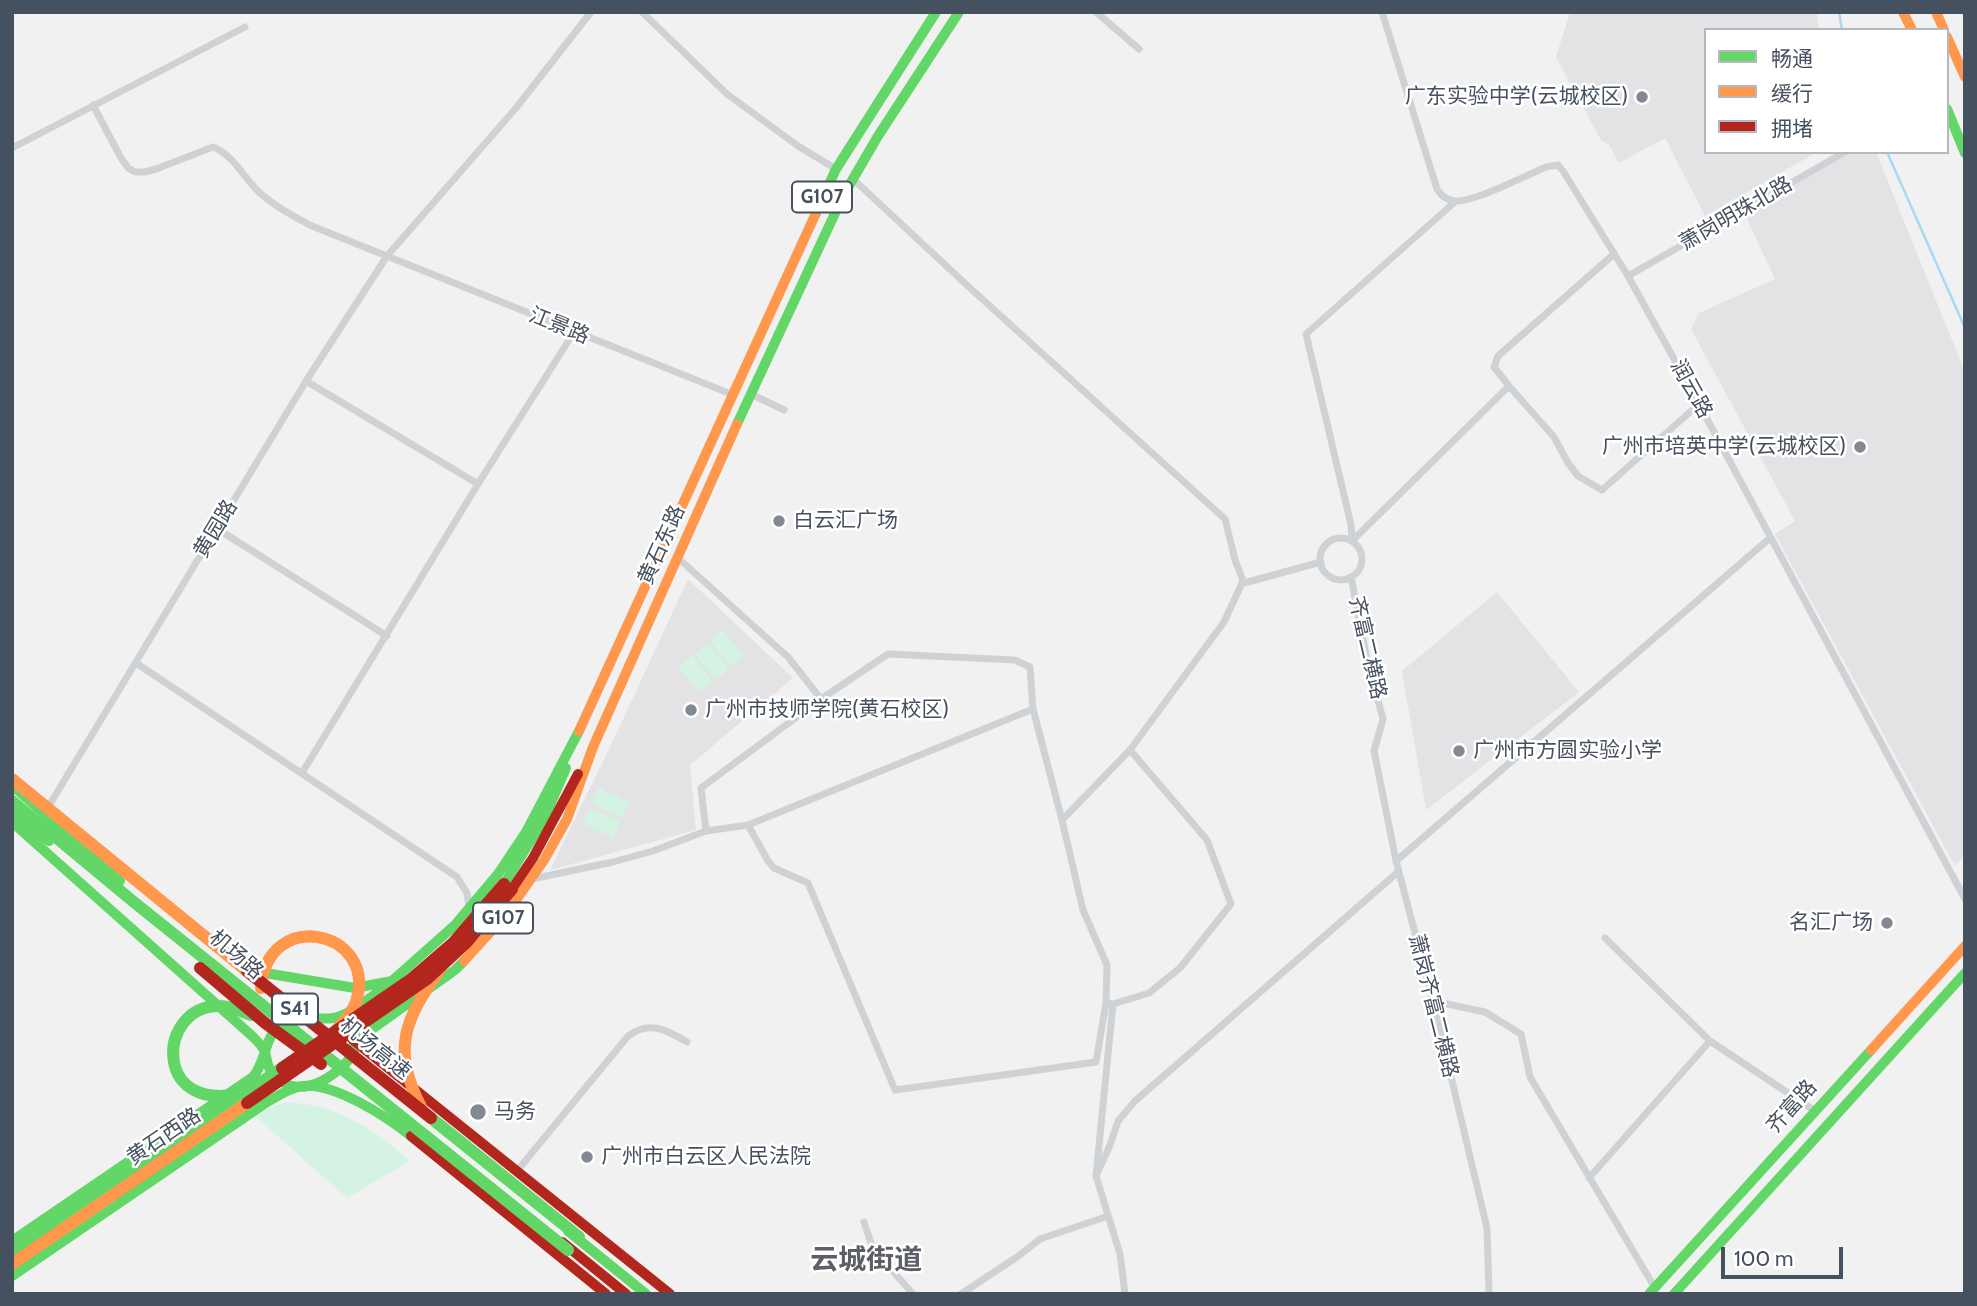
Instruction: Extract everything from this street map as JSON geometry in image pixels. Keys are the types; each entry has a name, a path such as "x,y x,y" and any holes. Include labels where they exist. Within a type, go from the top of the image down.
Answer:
{"main road":[{"name":"黄石东路","path":"335,1038 432,962 533,858 593,747 751,394 853,178 959,12"},
{"path":"1903,12 1911,28"},
{"path":"1936,12 1943,28"},
{"name":"黄石东路","path":"335,1038 407,995 441,968 478,930 508,886 554,799 576,738 836,169 934,13"},
{"path":"1949,41 1965,77"},
{"path":"1949,113 1965,153"},
{"name":"G107","path":"243,968 355,988 392,981 436,944 470,910 517,847 576,738"},
{"name":"G107","path":"306,1086 327,1081 345,1067 355,1053 354,1042 413,1001 466,958 505,916 532,879 567,819 593,747"},
{"name":"机场路","path":"12,772 300,1016"},
{"name":"机场高速","path":"12,779 150,894 648,1294"},
{"name":"机场路","path":"12,785 116,886 265,1023 648,1294"},
{"name":"机场高速","path":"12,801 135,903 624,1294"},
{"name":"机场路","path":"12,811 116,886 272,1011 429,1120 559,1232 624,1294"},
{"path":"12,822 258,1042 265,1053 268,1066 279,1079 290,1084 330,1091 384,1118 430,1149 606,1294"},
{"path":"272,1011 263,997 261,979 270,956 277,948 295,937 325,937 346,951 354,961 359,987 350,1012 335,1038"},
{"name":"齐富路","path":"1652,1291 1965,946"},
{"path":"213,1001 234,995 241,984 243,968"},
{"path":"429,1120 408,1081 405,1041 411,1015 441,968"},
{"name":"齐富路","path":"1674,1294 1965,973"},
{"path":"392,981 395,995 403,1000 413,1001"},
{"path":"12,1241 257,1073 263,1065 271,1036 286,1021 300,1016 342,1016 392,981"},
{"path":"361,1004 362,1021 376,1027"},
{"path":"250,1090 221,1097 196,1093 175,1069 173,1042 186,1019 210,1006 229,1007 265,1023"},
{"path":"323,1018 340,1025 354,1042 670,1294"},
{"name":"黄石西路","path":"12,1253 250,1090 335,1038"},
{"name":"黄石西路","path":"12,1264 335,1038"},
{"path":"12,1276 241,1120 284,1093 306,1086"},
{"path":"226,1096 234,1104 241,1120"},
{"path":"430,1149 431,1136 439,1126 451,1119"}],"street":[{"name":"黄园路","path":"50,804 306,381 387,256 516,108 591,12"},
{"path":"642,12 727,94 798,146 836,169"},
{"path":"1096,12 1139,49"},
{"path":"1382,12 1437,189 1444,198 1457,201"},
{"path":"12,148 245,27"},
{"name":"江景路","path":"93,105 128,168 135,172 145,172 213,147 226,155 258,192 284,212 731,394"},
{"name":"萧岗明珠北路","path":"1628,276 1842,154"},
{"name":"润云路","path":"1457,201 1474,198 1546,167 1558,165 1628,276 1699,404 1965,899"},
{"path":"853,178 1225,519 1242,581 1224,622 1130,750 1062,820"},
{"path":"1352,541 1351,525 1306,334 1457,201"},
{"path":"1614,254 1498,356 1494,367 1554,437 1578,476 1602,490 1699,404"},
{"path":"302,773 574,332"},
{"path":"306,381 478,484"},
{"path":"1352,541 1509,386"},
{"path":"751,394 784,410"},
{"path":"216,528 387,636"},
{"path":"1338,538 1352,541 1357,545 1362,557 1360,569 1351,577 1331,577 1321,562 1322,553 1328,543 1338,538"},
{"path":"1396,861 1770,538"},
{"path":"678,557 788,657 821,699"},
{"path":"1242,581 1244,583 1321,562"},
{"name":"齐富二横路","path":"1351,577 1367,659 1384,719"},
{"path":"706,831 701,788 821,699 888,654 1016,660 1030,667 1033,709 1083,910 1107,965 1109,1003 1096,1176 1120,1254 1125,1294"},
{"path":"136,663 457,877 467,893 470,910"},
{"path":"532,879 653,851 706,831 748,825 1033,709"},
{"name":"萧岗齐富二横路","path":"1384,719 1374,751 1398,872 1433,1001 1486,1228 1489,1294"},
{"path":"1109,1003 1149,993 1180,968 1231,904 1207,839 1130,750"},
{"path":"748,825 775,869 807,883 895,1090 1096,1062 1109,1003"},
{"path":"1096,1176 1118,1121 1135,1101 1398,872"},
{"path":"1605,939 1710,1041 1815,1111"},
{"path":"1433,1001 1485,1012 1521,1034 1530,1077 1652,1291"},
{"path":"517,1171 628,1036 635,1031 651,1027 667,1030 687,1042"},
{"path":"1589,1178 1710,1041"},
{"path":"961,1294 1040,1239 1108,1216"},
{"path":"864,1222 873,1250 913,1294"}],"shaded area":[{"name":"广东实验中学(云城校区)","path":"1570,12 1817,12 1819,28 1704,28 1704,154 1814,154 1705,216 1665,138 1619,163 1609,145 1601,140 1556,57"},
{"name":"广州市培英中学(云城校区)","path":"1845,154 1877,154 1965,372 1965,855 1955,866 1775,534 1795,521 1691,329 1699,313 1775,279 1744,213"},
{"name":"广州市技师学院(黄石校区)","path":"688,579 793,678 690,765 696,830 550,870 612,743"},
{"name":"广州市方圆实验小学","path":"1497,592 1579,692 1426,810 1402,671"}],"green space":[{"path":"723,630 744,656 730,667 710,641"},
{"path":"708,643 729,669 715,680 694,654"},
{"path":"692,655 713,681 699,692 678,667"},
{"path":"599,788 629,802 622,818 591,804"},
{"path":"590,808 621,822 613,838 583,824"},
{"path":"288,1102 323,1108 354,1121 383,1138 410,1161 347,1198 256,1117 273,1106"}],"waterway":[{"path":"1839,12 1842,28"},
{"path":"1888,154 1965,328"}],"traffic: fast":[{"path":"816,213 836,169 936,12"},
{"path":"737,424 843,196 878,136 959,12"},
{"path":"1949,114 1965,153"},
{"path":"253,971 355,988 392,981 455,925 498,874 526,832 579,731"},
{"path":"504,884 544,819 566,768"},
{"path":"14,787 120,881"},
{"path":"12,801 568,1250"},
{"path":"12,811 49,841"},
{"path":"12,822 251,1035 264,1049 272,1073 282,1082 293,1086 316,1084 338,1071 354,1053 354,1042 464,961"},
{"path":"1674,1294 1965,973"},
{"path":"12,1241 253,1077 271,1036 280,1025 296,1018 328,1019 343,1015 392,982"},
{"path":"251,1015 224,1006 198,1011 183,1023 175,1041 174,1060 180,1078 195,1091 219,1096 251,1090"},
{"path":"1649,1294 1871,1050"},
{"path":"12,1253 282,1068"},
{"path":"12,1276 267,1102 293,1088 315,1086 344,1095 360,1102 411,1136"},
{"path":"431,1118 579,1237"},
{"path":"568,1231 646,1294"}],"traffic: slow":[{"path":"1903,12 1911,28"},
{"path":"1936,12 1943,28"},
{"path":"1949,41 1965,77"},
{"path":"579,731 816,213"},
{"path":"464,961 505,916 544,860 567,819 593,747 737,424"},
{"path":"12,779 247,971"},
{"path":"261,988 268,962 281,946 299,938 318,937 336,944 350,956 358,975 357,998 353,1008 333,1034"},
{"path":"1871,1050 1965,946"},
{"path":"421,1107 406,1068 406,1034 418,1003 441,968"},
{"path":"12,1264 247,1103"}],"traffic: jam":[{"path":"512,889 533,858 578,774"},
{"path":"282,1068 410,980 454,942 504,884"},
{"path":"247,1103 427,979 466,943 512,889"},
{"path":"200,968 265,1023 321,1064"},
{"path":"247,971 431,1118"},
{"path":"352,1039 670,1294"},
{"path":"411,1136 606,1294"},
{"path":"562,1242 626,1294"}],"place":[{"name":"广东实验中学(云城校区)","path":"1642,97"},
{"name":"广州市培英中学(云城校区)","path":"1860,447"},
{"name":"白云汇广场","path":"779,521"},
{"name":"广州市技师学院(黄石校区)","path":"691,710"},
{"name":"广州市方圆实验小学","path":"1459,751"},
{"name":"名汇广场","path":"1887,923"},
{"name":"马务","path":"478,1112"},
{"name":"广州市白云区人民法院","path":"587,1157"}],"district":[{"name":"云城街道","path":"866,1261"}]}
